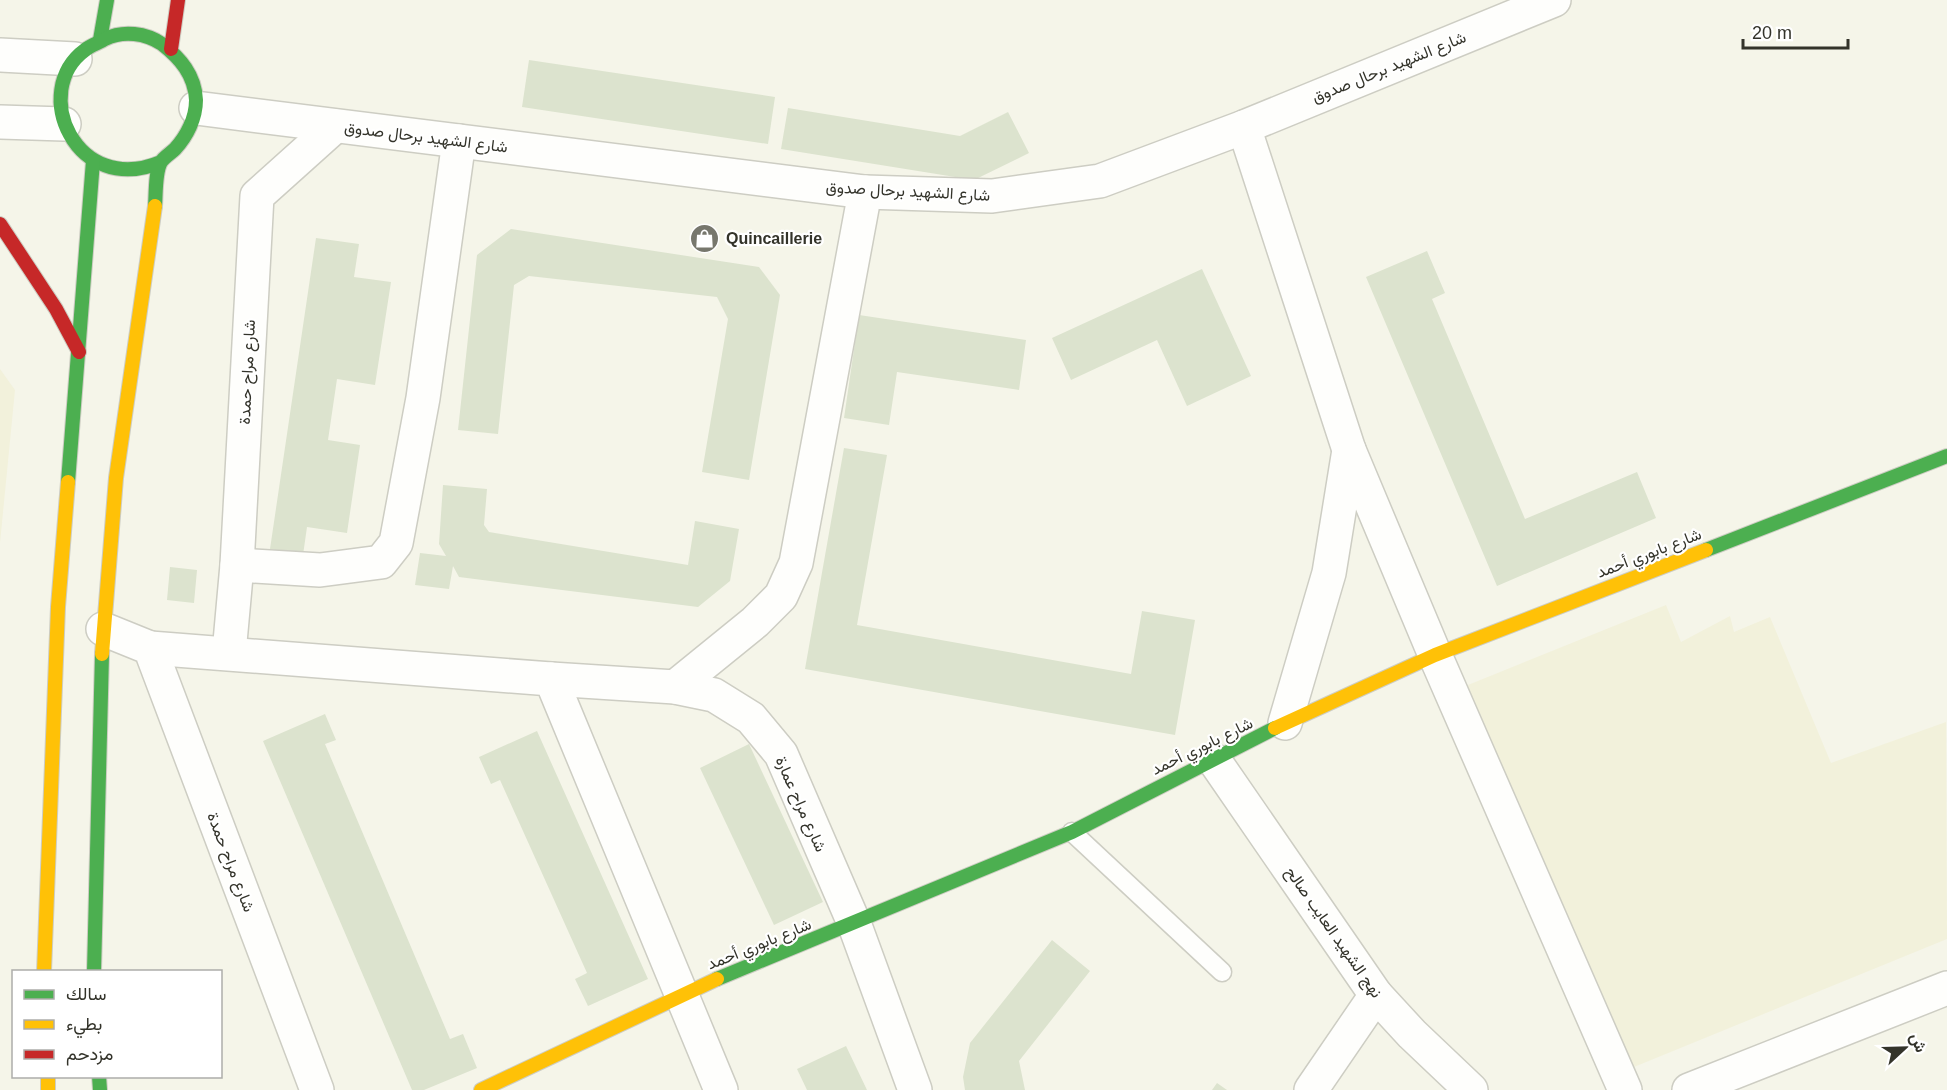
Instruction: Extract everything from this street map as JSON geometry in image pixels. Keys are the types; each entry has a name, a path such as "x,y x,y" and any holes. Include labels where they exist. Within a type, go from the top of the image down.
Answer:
{"main road":[{"path":"100,40 107,0"},
{"path":"171,49 178,0"},
{"path":"118,34 137,34 171,49 186,66 195,86 196,108 190,130 178,149 161,162 139,170 115,169 93,161 75,145 64,124 60,102 64,79 75,59 100,40 118,34"},
{"path":"44,970 58,607 93,161"},
{"path":"94,970 103,628 116,478 161,162"},
{"path":"0,224 46,292 79,352"},
{"name":"شارع بابوري أحمد","path":"481,1090 682,994 1072,832 1285,723 1435,655 1947,456"}],"street":[{"name":"شارع الشهيد برحال صدوق","path":"196,108 866,192 992,196 1100,181 1244,127 1554,0"},
{"path":"0,55 75,59"},
{"path":"0,122 64,124"},
{"name":"شارع مراح حمدة","path":"229,653 237,565 257,196 335,126"},
{"path":"1244,127 1349,450 1435,655 1626,1090"},
{"path":"237,565 320,570 381,562 396,543 423,398 459,141"},
{"path":"675,687 755,622 781,596 796,563 866,192"},
{"path":"1285,723 1329,573 1349,450"},
{"path":"103,628 150,648"},
{"name":"شارع مراح حمدة","path":"150,648 317,1090"},
{"name":"شارع مراح عمارة","path":"150,648 675,687 714,696 751,718 781,754 854,923 915,1090"},
{"path":"551,679 721,1090"},
{"name":"نهج الشهيد العايب صالح","path":"1214,760 1376,995 1412,1034 1471,1090"},
{"path":"1689,1090 1947,988"},
{"path":"1311,1090 1376,995"}],"lane":[{"path":"1072,832 1222,972"}],"shaded area":[{"path":"0,369 15,390 0,543"},
{"path":"1666,605 1681,642 1730,616 1734,632 1770,617 1831,763 1946,722 1947,939 1634,1067 1463,687"}],"building":[{"path":"529,60 775,97 768,144 522,107"},
{"path":"788,108 960,136 1008,112 1029,153 974,180 781,149"},
{"path":"511,229 759,267 780,295 749,480 702,472 728,319 717,297 529,276 514,285 498,434 458,430 477,255"},
{"path":"316,238 359,244 354,277 391,282 375,385 337,379 328,440 360,445 347,533 307,527 303,555 270,549"},
{"path":"1427,251 1445,293 1432,299 1525,519 1637,472 1656,518 1497,586 1366,277"},
{"path":"1202,269 1251,376 1187,406 1157,340 1071,380 1052,338"},
{"path":"859,315 1026,340 1019,390 897,372 889,425 844,418"},
{"path":"844,448 887,455 857,625 1131,674 1142,611 1195,620 1175,735 805,669"},
{"path":"443,485 487,489 484,525 489,532 688,565 695,521 739,529 730,581 698,607 459,577 453,566 449,589 415,585 420,553 446,556 439,544"},
{"path":"170,567 197,570 194,603 167,600"},
{"path":"325,714 336,740 325,744 450,1039 463,1034 477,1068 424,1090 412,1090 263,741"},
{"path":"537,731 648,979 588,1006 575,979 587,973 500,780 491,784 479,757"},
{"path":"749,744 823,902 774,925 700,768"},
{"path":"1052,940 1090,971 1019,1061 1025,1090 965,1090 963,1077 970,1043"},
{"path":"846,1046 867,1090 807,1090 797,1069"},
{"path":"1217,1083 1227,1090 1212,1090"}],"traffic: fast":[{"path":"100,40 107,0"},
{"path":"155,206 159,166 183,138 194,113 196,100 190,75 169,49 156,40 142,35 119,34 87,48 69,68 61,90 62,113 70,135 85,153 105,165 131,169 161,162"},
{"path":"68,482 93,161"},
{"path":"1706,550 1947,456"},
{"path":"94,970 102,654"},
{"path":"717,979 1072,832 1275,728"},
{"path":"99,1078 100,1090"}],"traffic: slow":[{"path":"102,654 116,478 155,206"},
{"path":"44,970 58,607 68,482"},
{"path":"1275,728 1435,655 1706,550"},
{"path":"481,1090 717,979"},
{"path":"48,1078 48,1090"}],"traffic: jam":[{"path":"171,49 178,0"},
{"path":"0,224 56,309 79,352"}],"place":[{"name":"Quincaillerie","path":"705,238"}]}
